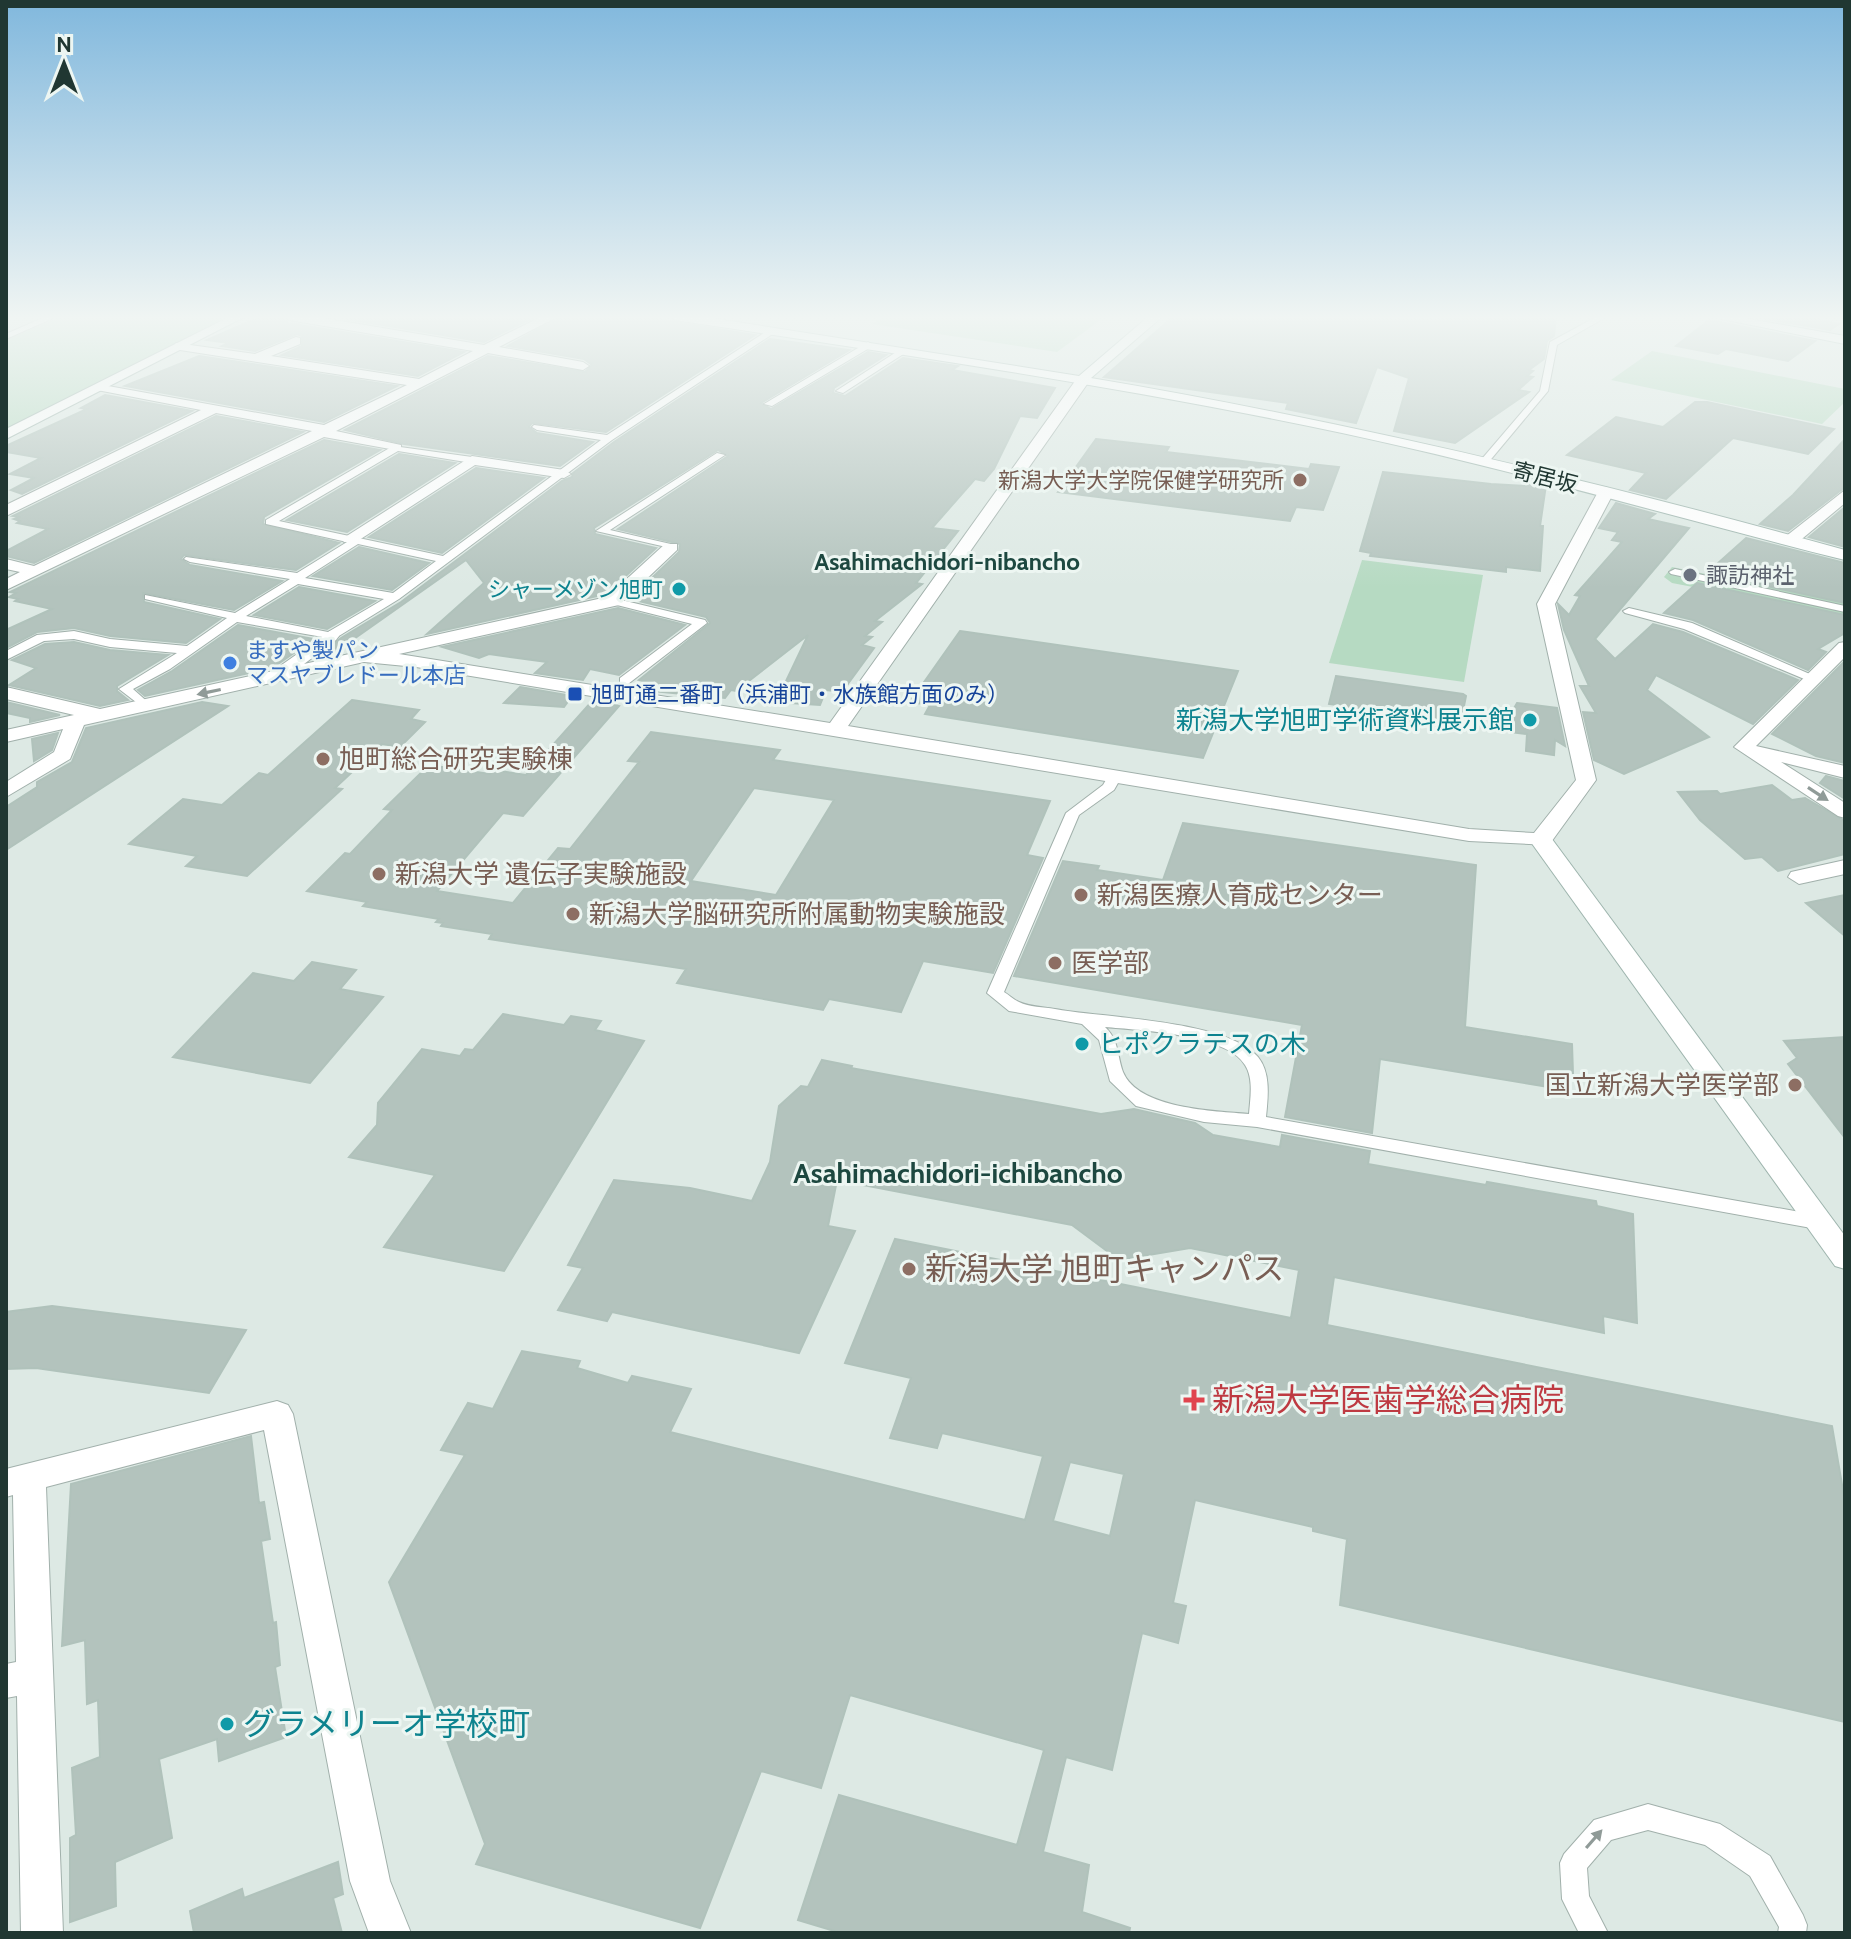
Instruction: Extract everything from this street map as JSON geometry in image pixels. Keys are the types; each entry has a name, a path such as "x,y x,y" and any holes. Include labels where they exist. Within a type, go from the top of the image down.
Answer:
{"street":[{"path":"6,435 63,406"},
{"path":"201,406 396,448"},
{"path":"6,585 374,406"},
{"path":"835,730 1064,406"},
{"name":"寄居坂","path":"1230,406 1484,462 1845,555"},
{"path":"6,511 214,409"},
{"path":"353,540 472,460 564,474"},
{"path":"1541,840 1551,819 1576,800 1586,780 1546,604 1606,492"},
{"path":"1791,540 1845,495"},
{"path":"6,736 613,601 671,547"},
{"path":"6,564 36,571"},
{"path":"273,679 330,636"},
{"path":"1744,747 1845,647"},
{"path":"367,657 416,661 1469,835 1541,840"},
{"path":"6,693 102,716"},
{"path":"6,791 63,755 75,722"},
{"path":"1744,747 1845,772"},
{"path":"1744,747 1845,812"},
{"path":"1541,840 1844,1257"},
{"path":"1799,877 1845,867"},
{"path":"42,1933 20,1678 17,1480 277,1414 370,1881 390,1933"}],"lane":[{"path":"149,597 330,636 395,597 442,559 657,406"},
{"path":"1484,462 1531,406"},
{"path":"537,427 609,438"},
{"path":"442,559 270,522 396,448 472,460"},
{"path":"671,547 601,531 720,455"},
{"path":"145,705 125,689 353,540"},
{"path":"190,559 395,597"},
{"path":"1675,572 1845,609"},
{"path":"613,601 701,623 624,681"},
{"path":"1629,611 1688,626 1813,678"},
{"path":"6,656 41,638 74,635 110,643 189,650"},
{"path":"1115,776 1109,787 1073,813 995,993 1015,1007 1224,1040 1251,1060 1260,1087 1257,1121"},
{"path":"1087,1020 1107,1038 1116,1077 1142,1102 1204,1116 1257,1121 1817,1222"},
{"path":"1594,1933 1576,1899 1573,1863 1603,1829 1648,1817 1711,1833 1760,1866 1793,1925 1792,1933"}],"green space":[{"path":"6,406 59,406 6,435"},
{"path":"1738,406 1840,406 1822,424"},
{"path":"1362,560 1483,575 1464,682 1329,663"},
{"path":"1672,567 1845,603 1845,616 1672,583 1664,577"}],"building":[{"path":"167,406 192,411 22,494 11,490 34,478 10,474 41,458 6,452 6,446 87,409 81,408"},
{"path":"238,406 355,406 324,422"},
{"path":"390,406 645,406 606,432 532,423 529,427 537,433 593,442 560,466 404,444 345,430"},
{"path":"668,406 767,406 771,409 775,406 1044,406 1037,418 1020,416 994,469 984,481 975,479 932,528 958,531 916,583 922,584 875,621 882,622 865,636 872,637 862,645 874,648 842,692 826,690 820,705 776,702 808,635 736,691 731,690 725,698 651,691 657,684 639,680 710,623 706,617 630,599 679,552 680,544 618,529 728,456 718,450 594,528 595,534 656,548 606,594 427,634 484,583 466,560 331,655 317,658 341,638 401,602 562,481 572,477 573,473"},
{"path":"1287,406 1362,406 1356,423 1286,409"},
{"path":"1401,406 1508,406 1455,443 1394,431"},
{"path":"1689,406 1728,406 1834,429 1808,454 1733,438 1666,499 1630,490 1646,473 1567,455 1616,417 1663,427"},
{"path":"216,416 303,432 34,563 6,556 6,551 48,529 17,523 20,521 14,519 20,517 13,516"},
{"path":"1096,439 1169,447 1166,452 1309,469 1311,464 1339,467 1323,510 1296,507 1290,521 1058,492"},
{"path":"1845,439 1845,487 1788,531 1760,524 1793,495"},
{"path":"324,440 380,450 264,517 263,524 339,543 296,570 184,555 181,559 190,565 282,581 234,610 143,593 144,602 220,619 186,643 110,636 74,628 37,632 6,648 6,630 52,609 15,601 18,599 9,597 16,593 10,592"},
{"path":"399,454 455,463 347,532 287,520"},
{"path":"476,468 544,478 442,553 369,537"},
{"path":"1383,472 1491,484 1526,486 1532,481 1546,485 1540,526 1543,526 1540,571 1506,567 1506,572 1370,556 1371,553 1360,551"},
{"path":"1616,503 1655,514 1648,519 1689,528 1595,639 1615,659 1653,624 1683,632 1798,680 1753,724 1656,675 1647,690 1709,737 1624,774 1594,760 1583,712 1596,713 1580,686 1589,686 1564,630 1558,604 1569,615 1580,596 1575,595 1622,542 1612,540 1618,532 1599,528"},
{"path":"1845,507 1845,547 1809,537"},
{"path":"1746,538 1845,563 1845,603 1707,573"},
{"path":"359,547 429,563 392,590 313,576"},
{"path":"1697,583 1845,615 1845,633 1818,649 1826,652 1808,670 1693,620 1664,613"},
{"path":"299,587 375,601 327,629 254,615"},
{"path":"618,608 685,625 619,675 590,669 583,680 535,673 547,662 489,654 479,658 442,647"},
{"path":"238,625 314,639 272,668 145,696 138,690 172,671"},
{"path":"960,631 1238,671 1203,758 925,714 930,705 910,702"},
{"path":"74,642 110,650 168,655 117,686 117,691 128,700 100,706 9,685 36,668 12,660 45,644"},
{"path":"1845,661 1845,763 1816,756 1772,734"},
{"path":"1336,676 1463,694 1466,696 1460,726 1349,710 1350,707 1329,704"},
{"path":"520,687 572,696 564,707 504,703"},
{"path":"594,699 619,706 523,816 503,813 437,891 513,903 558,848 570,849 639,762 628,761 651,732 780,750 773,760 1050,801 1027,855 1043,858 993,973 923,961 901,1012 829,999 823,1010 677,983 686,969 489,939 492,934 441,926 443,923 436,922 439,919 363,906 367,902 307,891 345,853 350,854 392,810 384,809 429,765 490,774 494,770 526,775","holes":["754,788 834,800 776,895 691,881"]},
{"path":"352,700 419,710 411,719 425,722 400,747 382,744 335,788 342,789 247,876 186,866 197,856 129,844 183,799 222,805 259,773 268,775"},
{"path":"6,702 60,715 30,722 30,718 6,713"},
{"path":"202,702 228,706 6,850 6,807 37,787 37,782 72,762 86,728"},
{"name":"新潟大学旭町学術資料展示館","path":"1517,703 1557,708 1565,746 1555,740 1554,755 1526,751 1527,734 1501,731"},
{"path":"58,733 52,750 34,761 32,739"},
{"path":"1826,776 1845,781 1845,799 1820,783"},
{"path":"1772,785 1792,800 1805,798 1845,821 1845,854 1778,871 1762,857 1745,859 1700,820 1678,792 1717,791 1720,794"},
{"path":"1183,823 1476,865 1465,1027 1572,1044 1573,1074 1555,1071 1555,1088 1380,1059 1372,1133 1285,1117 1302,1025 1014,976 1063,861 1099,866 1097,870 1163,880"},
{"path":"1845,895 1845,936 1806,903"},
{"path":"312,962 356,970 340,989 383,997 310,1083 173,1057 253,973 294,981"},
{"path":"503,1014 564,1025 571,1016 601,1021 595,1030 644,1041 504,1271 384,1247 435,1175 349,1157 377,1125 378,1103 422,1049 460,1056 465,1049 473,1050"},
{"path":"1845,1037 1845,1138 1788,1064 1797,1058 1784,1041"},
{"path":"822,1060 1101,1114 1134,1109 1195,1123 1213,1135 1280,1147 1282,1135 1370,1151 1368,1164 1596,1201 1597,1206 1633,1214 1637,1323 1603,1316 1604,1333 1334,1277 1327,1325 1832,1426 1845,1502 1845,1722 1340,1605 1347,1539 1313,1531 1313,1527 1195,1500 1173,1603 1186,1606 1178,1643 1142,1633 1112,1770 1066,1757 1043,1852 1089,1865 1082,1912 1130,1928 1129,1933 841,1933 798,1920 839,1795 1017,1845 1044,1750 850,1695 821,1788 761,1771 700,1928 476,1864 485,1844 389,1582 465,1455 441,1450 468,1403 493,1409 522,1351 580,1361 577,1368 628,1383 632,1376 691,1389 670,1432 1025,1520 1043,1456 942,1433 937,1448 890,1438 911,1378 845,1363 895,1239 1291,1318 1299,1270 1190,1248 1119,1260 1072,1225 837,1180 828,1226 855,1231 799,1353 612,1312 607,1321 558,1310 583,1268 568,1265 614,1180 690,1188 752,1201 770,1162 779,1106 801,1086 808,1087","holes":["1070,1462 1124,1474 1110,1536 1053,1521"]},
{"path":"52,1306 246,1330 209,1393 36,1368 6,1369 6,1312"},
{"path":"251,1436 259,1503 264,1502 270,1539 261,1541 273,1623 276,1622 280,1665 275,1667 286,1737 219,1761 217,1739 159,1759 172,1838 115,1862 116,1906 70,1922 70,1838 76,1835 72,1768 100,1757 98,1700 87,1704 85,1640 62,1646 71,1484"},
{"path":"338,1862 343,1894 333,1898 342,1933 194,1933 190,1911 242,1889 244,1898"}],"place":[{"name":"新潟大学大学院保健学研究所","path":"1300,480"},
{"name":"諏訪神社","path":"1690,575"},
{"name":"シャーメゾン旭町","path":"679,589"},
{"name":"ますや製パン マスヤブレドール本店","path":"230,663"},
{"name":"旭町通二番町（浜浦町・水族館方面のみ）","path":"575,694"},
{"name":"新潟大学旭町学術資料展示館","path":"1530,720"},
{"name":"旭町総合研究実験棟","path":"323,759"},
{"name":"新潟大学 遺伝子実験施設","path":"379,874"},
{"name":"新潟医療人育成センター","path":"1081,895"},
{"name":"新潟大学脳研究所附属動物実験施設","path":"573,914"},
{"name":"医学部","path":"1055,963"},
{"name":"ヒポクラテスの木","path":"1082,1044"},
{"name":"国立新潟大学医学部","path":"1795,1085"},
{"name":"新潟大学 旭町キャンパス","path":"909,1269"},
{"name":"新潟大学医歯学総合病院","path":"1194,1400"},
{"name":"グラメリーオ学校町","path":"227,1724"}],"district":[{"name":"Asahimachidori-nibancho","path":"947,562"},
{"name":"Asahimachidori-ichibancho","path":"958,1173"}]}
